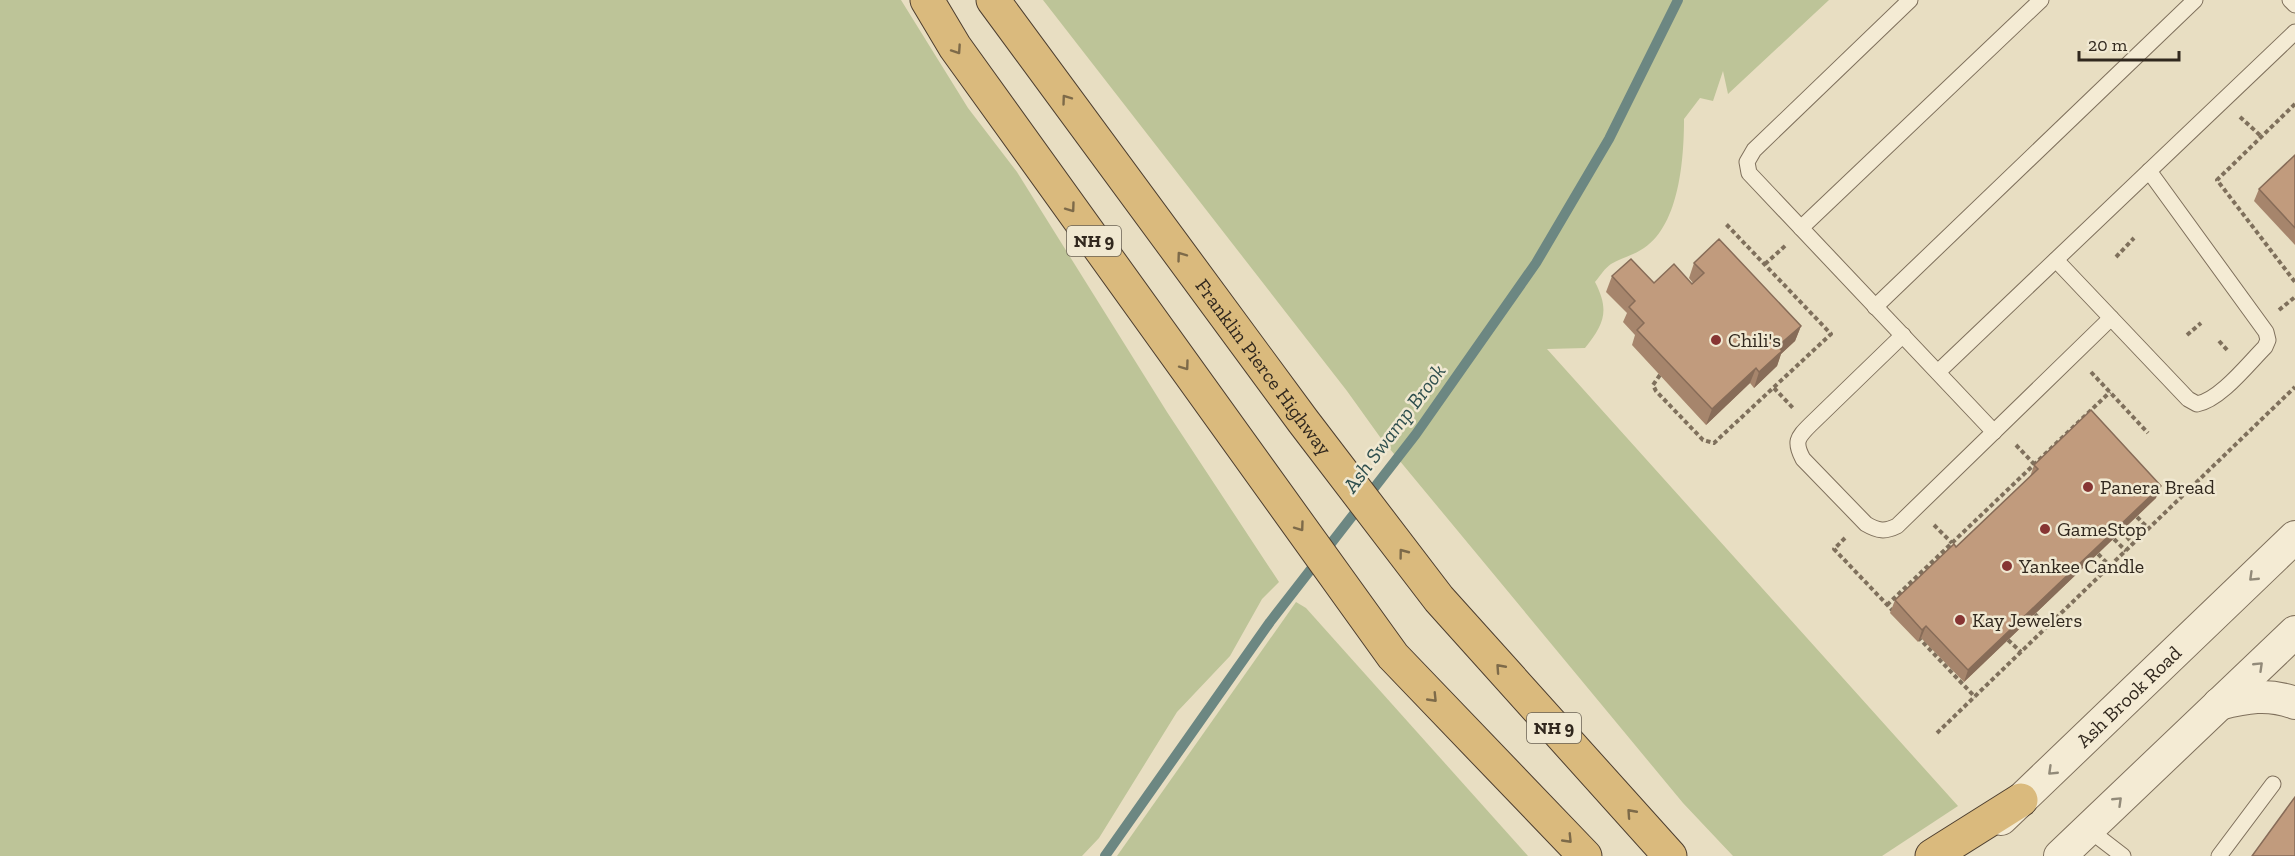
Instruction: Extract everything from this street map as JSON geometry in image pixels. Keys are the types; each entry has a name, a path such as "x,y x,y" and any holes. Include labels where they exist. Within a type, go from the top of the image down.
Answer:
{"highway":[{"name":"NH 9","path":"927,0 955,47 1393,656 1585,856"},
{"name":"Franklin Pierce Highway","path":"993,0 1303,421 1439,599 1670,856"},
{"path":"1932,856 2021,800"}],"street":[{"name":"Ash Brook Road","path":"1963,856 2295,537"},
{"path":"2060,856 2295,632"},
{"path":"2218,705 2246,697 2266,695 2295,703"}],"lane":[{"path":"1910,0 1754,150 1747,162 1749,173 1994,432"},
{"path":"1801,228 2041,0"},
{"path":"1875,307 2195,0"},
{"path":"2290,0 2295,5"},
{"path":"1938,372 2295,32"},
{"path":"2056,260 2188,399 2197,404 2206,402 2217,394 2265,347 2268,340 2266,332 2149,171"},
{"path":"1903,335 1797,440 1797,448 1803,459 1863,520 1876,530 1888,531 1897,525 2111,318"},
{"path":"2219,856 2273,784"},
{"path":"2088,830 2124,856"}],"path":[{"path":"2295,104 2217,180 2295,282"},
{"path":"1660,375 1653,385 1656,391 1703,440 1714,443 1832,334 1726,224"},
{"path":"2116,256 2134,238"},
{"path":"2187,335 2201,323"},
{"path":"1937,733 2295,387"},
{"path":"1887,605 2110,392 2148,433"},
{"path":"2137,517 2149,529"},
{"path":"1863,520 1834,549 1895,613"},
{"path":"2122,531 2133,544"},
{"path":"2114,539 2126,551"},
{"path":"2098,554 2110,566"},
{"path":"2035,614 2047,627"},
{"path":"1911,630 1975,697"},
{"path":"2008,640 2021,652"}],"green space":[{"path":"0,0 901,0 968,108 1017,172 1167,412 1279,582 1262,599 1230,656 1177,712 1099,838 1082,856 0,856"},
{"path":"1043,0 1829,0 1728,94 1723,71 1713,101 1700,98 1684,119 1683,152 1678,189 1665,223 1656,237 1644,248 1611,264 1595,282 1600,292 1603,317 1597,332 1585,348 1547,349 1958,806 1882,856 1733,856 1683,803 1380,437 1347,391"},
{"path":"1296,602 1306,608 1528,856 1117,856"}],"building":[{"path":"2295,155 2295,228 2259,189"},
{"name":"Chili's","path":"1719,239 1801,326 1778,346 1782,351 1759,372 1756,368 1712,409 1637,330 1644,323 1629,307 1635,301 1612,276 1631,259 1654,283 1674,264 1692,284 1704,273 1694,263"},
{"path":"2091,410 2161,486 1968,670 1926,626 1922,630 1895,600 1954,544 1956,547 2038,469 2034,465"},
{"path":"2295,797 2295,856 2252,856"}],"waterway":[{"name":"Ash Swamp Brook","path":"1105,856 1270,622 1416,434 1536,263 1609,139 1678,0"}],"place":[{"name":"Chili's","path":"1716,340"},
{"name":"Panera Bread","path":"2088,487"},
{"name":"GameStop","path":"2045,529"},
{"name":"Yankee Candle","path":"2007,566"},
{"name":"Kay Jewelers","path":"1960,620"}]}
